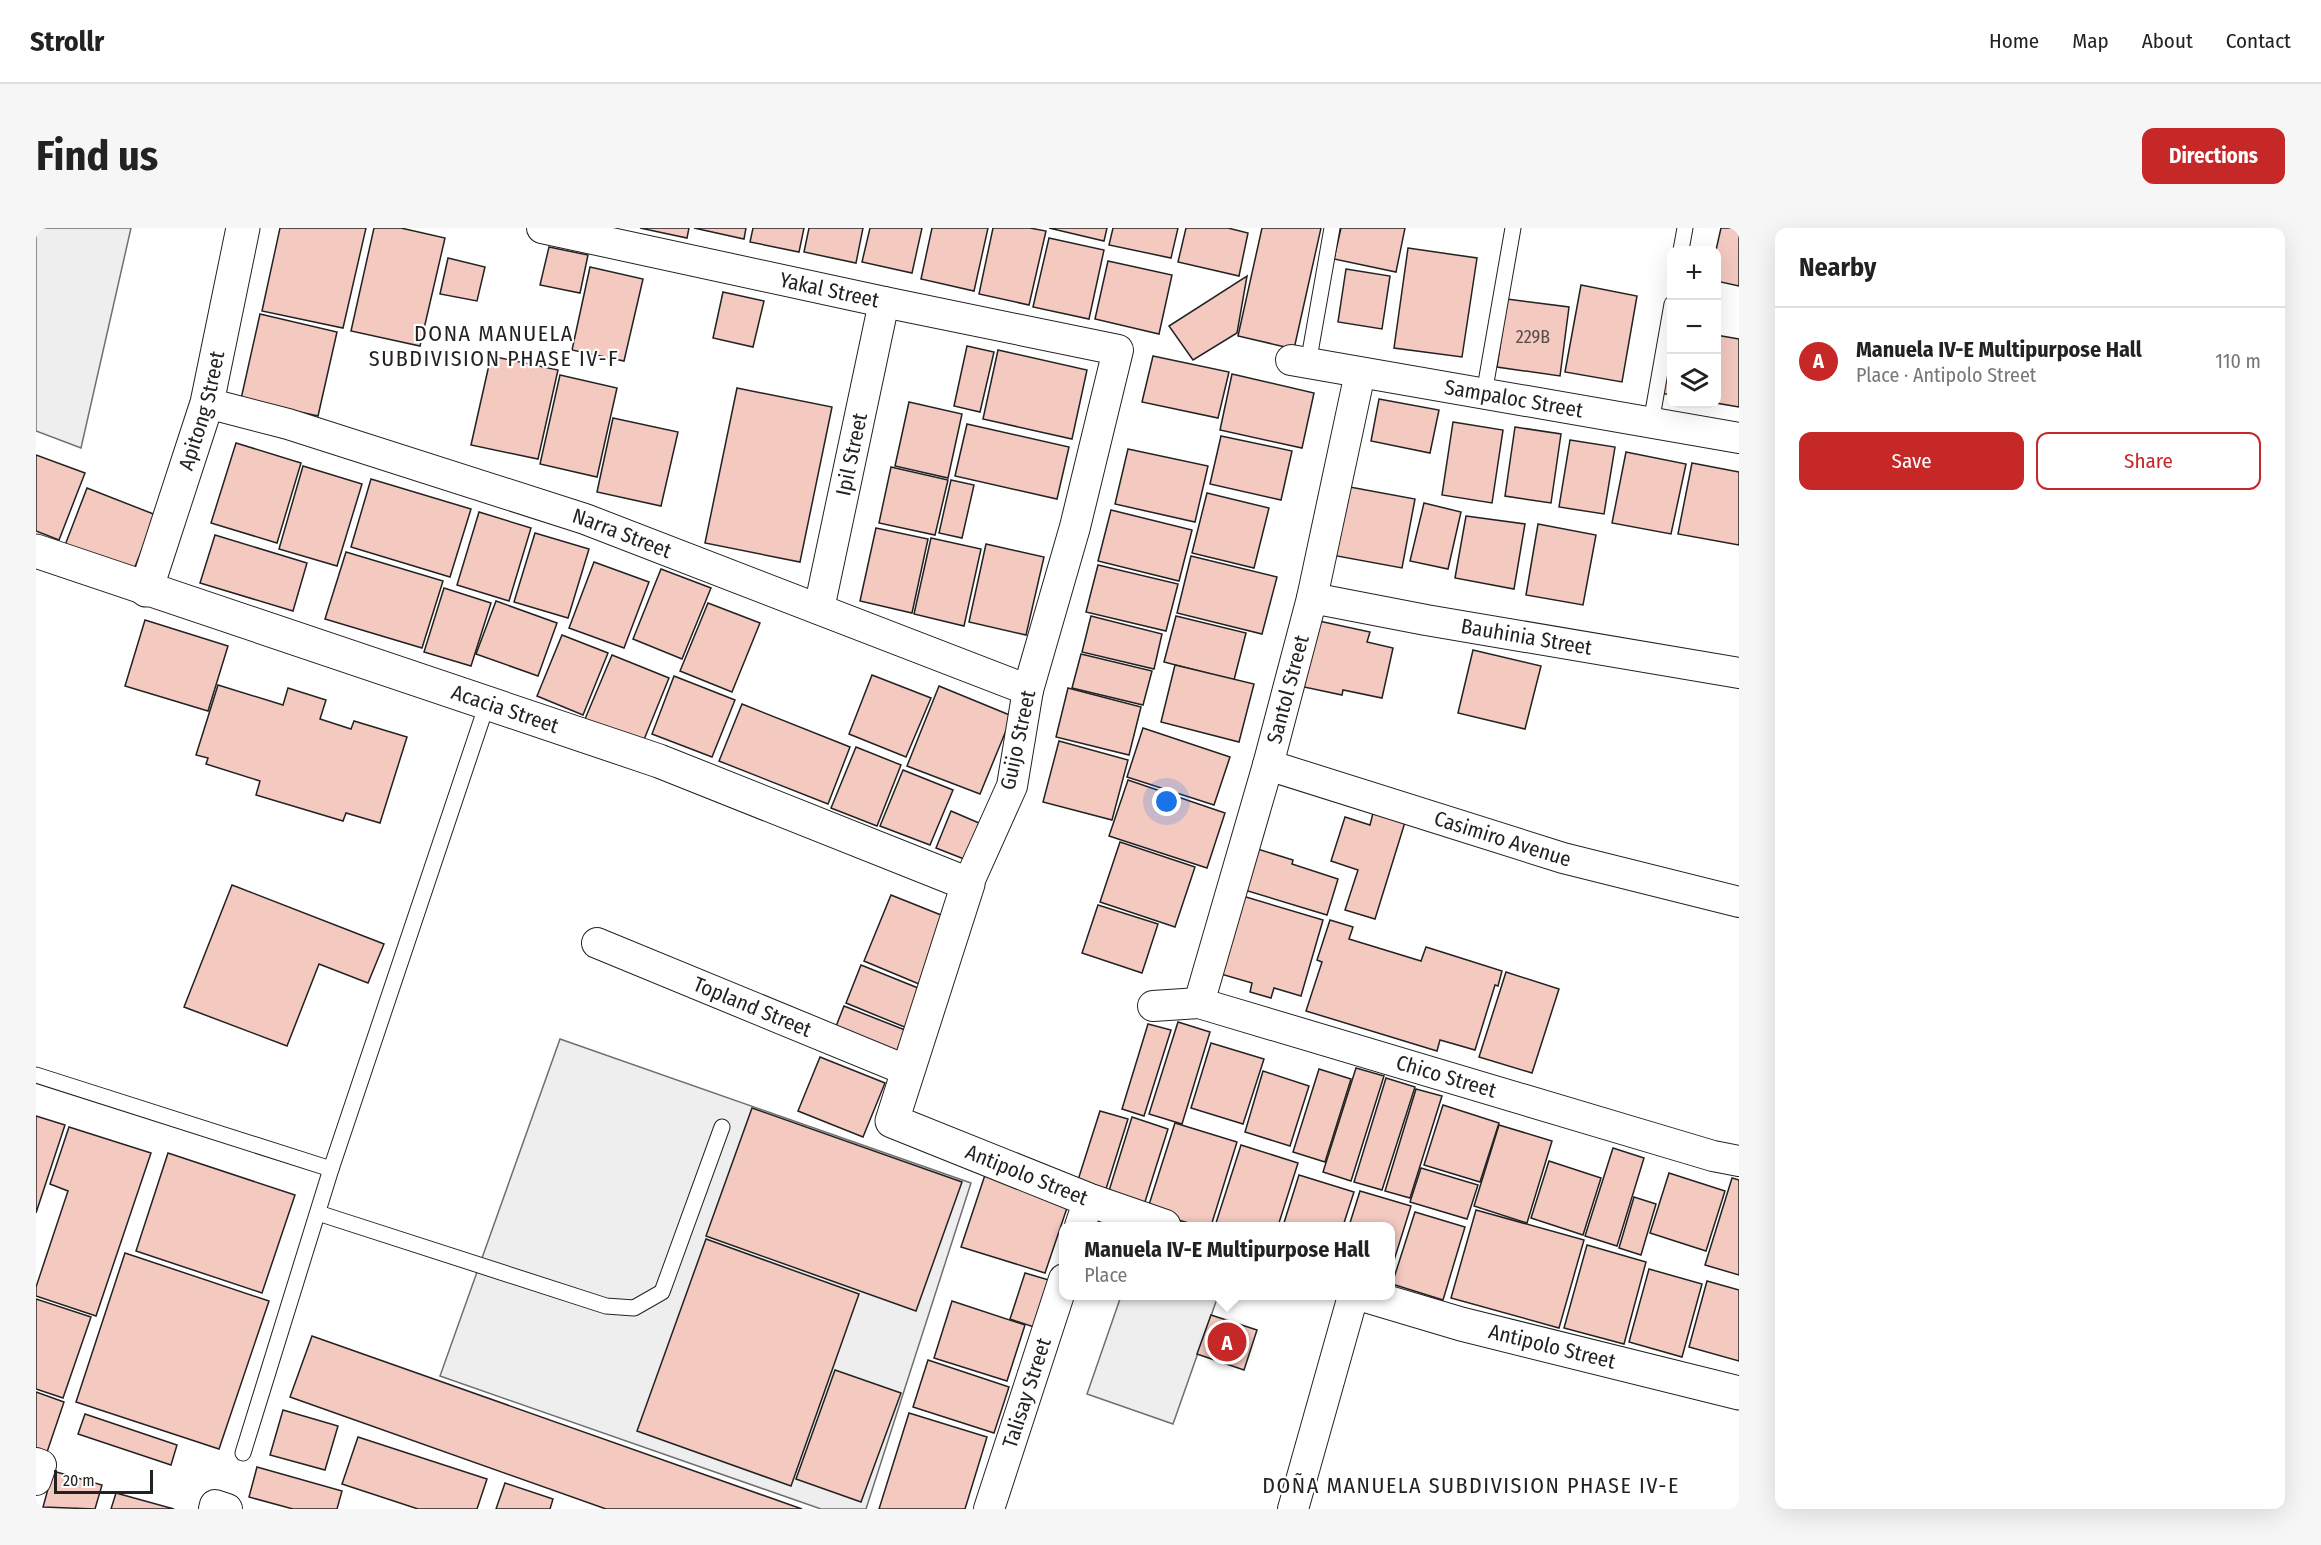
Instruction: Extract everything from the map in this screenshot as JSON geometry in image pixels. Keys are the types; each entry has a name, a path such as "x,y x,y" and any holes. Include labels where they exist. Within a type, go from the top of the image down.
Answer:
{"street":[{"name":"Apitong Street","path":"146,590 207,403 243,228"},
{"name":"Yakal Street","path":"542,228 1118,350"},
{"name":"Ipil Street","path":"819,609 884,302"},
{"name":"Guijo Street","path":"892,1121 968,884 1012,786 1028,690 1075,527 1118,350"},
{"name":"Sampaloc Street","path":"1299,362 1739,438"},
{"name":"Santol Street","path":"1199,1003 1268,765 1312,598 1360,373"},
{"name":"Narra Street","path":"207,403 288,424 585,519 1028,690"},
{"name":"Acacia Street","path":"36,551 146,590 659,761 968,884"},
{"name":"Bauhinia Street","path":"1312,598 1739,674"},
{"name":"Casimiro Avenue","path":"1268,765 1563,858 1739,902"},
{"name":"Topland Street","path":"597,942 908,1071"},
{"name":"Chico Street","path":"1153,1006 1199,1003 1713,1156 1739,1161"},
{"name":"Antipolo Street","path":"892,1121 1084,1213 1135,1222"},
{"name":"Talisay Street","path":"989,1509 1059,1294"},
{"path":"1293,1509 1352,1300"},
{"name":"Antipolo Street","path":"1380,1300 1461,1324 1739,1394"},
{"path":"36,1463 41,1465 36,1480"}],"lane":[{"path":"1299,362 1332,228"},
{"path":"1484,394 1513,228"},
{"path":"1682,246 1685,228"},
{"path":"1651,423 1667,328"},
{"path":"243,1453 331,1169 487,704"},
{"path":"36,1075 331,1169"},
{"path":"318,1213 606,1306 634,1308 662,1293 722,1127"}],"shaded area":[{"path":"36,228 131,228 81,448 36,431"},
{"path":"560,1039 971,1183 866,1509 821,1509 440,1376"},
{"path":"1120,1300 1217,1300 1173,1424 1087,1394"}],"building":[{"path":"280,228 366,228 343,328 262,311"},
{"path":"374,228 401,228 445,238 420,346 351,331"},
{"path":"640,228 689,228 687,238"},
{"path":"694,228 746,228 744,239"},
{"path":"753,228 804,228 799,252 750,242"},
{"path":"809,228 863,228 856,263 804,252"},
{"path":"870,228 922,228 912,273 862,262"},
{"path":"932,228 988,228 974,291 921,279"},
{"path":"993,228 1030,228 1046,231 1029,305 979,294"},
{"path":"1049,228 1107,228 1104,241"},
{"path":"1113,228 1178,228 1171,258 1109,245"},
{"path":"1186,228 1228,228 1248,233 1239,276 1178,262"},
{"path":"1262,228 1321,228 1294,349 1238,336"},
{"path":"1341,228 1405,228 1396,272 1334,259"},
{"path":"1721,228 1739,228 1739,286 1721,282 1721,246 1717,246"},
{"path":"1049,238 1104,250 1089,319 1033,307"},
{"path":"549,247 588,255 580,293 540,285"},
{"path":"1408,248 1477,258 1462,357 1394,348"},
{"path":"448,258 485,267 477,301 440,294"},
{"path":"1108,261 1172,275 1159,334 1095,319"},
{"path":"590,267 643,279 624,361 572,350"},
{"path":"1346,269 1390,276 1382,329 1338,322"},
{"path":"1247,276 1237,333 1193,360 1169,326"},
{"path":"1581,285 1637,296 1622,382 1565,372"},
{"path":"723,292 764,301 753,347 713,338"},
{"path":"1507,299 1569,307 1560,376 1497,367"},
{"path":"260,314 337,332 318,416 241,399"},
{"path":"1721,336 1739,339 1739,407 1721,404"},
{"path":"967,346 994,352 980,412 954,406"},
{"path":"998,350 1087,370 1072,439 983,419"},
{"path":"1667,352 1667,394 1659,393"},
{"path":"491,356 558,370 538,459 471,445"},
{"path":"1153,356 1229,372 1218,418 1142,402"},
{"path":"1232,374 1314,393 1302,448 1220,430"},
{"path":"560,375 617,388 597,477 540,464"},
{"path":"737,388 832,407 800,562 705,543"},
{"path":"1379,399 1439,410 1430,453 1371,441"},
{"path":"909,402 962,414 948,478 895,466"},
{"path":"613,418 678,432 661,506 597,492"},
{"path":"1453,422 1503,430 1492,503 1442,495"},
{"path":"967,424 1069,447 1057,499 955,476"},
{"path":"1515,427 1561,434 1551,503 1505,496"},
{"path":"1221,436 1292,451 1281,500 1210,484"},
{"path":"1570,440 1615,447 1604,514 1559,507"},
{"path":"236,443 301,463 277,543 211,523"},
{"path":"1128,449 1208,466 1195,522 1115,504"},
{"path":"1626,452 1686,464 1671,534 1612,523"},
{"path":"36,455 85,473 59,540 36,531"},
{"path":"1692,463 1739,472 1739,545 1678,534"},
{"path":"303,466 362,484 337,566 279,549"},
{"path":"891,467 948,480 935,535 879,523"},
{"path":"371,479 471,509 450,577 351,547"},
{"path":"951,480 974,485 962,538 939,533"},
{"path":"1339,485 1415,499 1402,568 1326,554"},
{"path":"87,488 156,515 130,579 62,553"},
{"path":"1207,493 1269,508 1254,568 1192,553"},
{"path":"1424,503 1461,512 1448,569 1410,561"},
{"path":"1111,510 1192,530 1179,581 1098,561"},
{"path":"479,512 531,528 509,601 457,585"},
{"path":"1466,516 1525,524 1514,589 1455,578"},
{"path":"1538,524 1596,535 1583,605 1526,595"},
{"path":"876,528 928,539 912,613 860,601"},
{"path":"535,533 589,549 568,618 514,602"},
{"path":"215,535 307,563 293,611 200,583"},
{"path":"931,538 981,549 964,626 914,614"},
{"path":"986,544 1044,557 1026,635 969,622"},
{"path":"346,552 443,581 422,648 325,619"},
{"path":"1191,556 1277,577 1262,634 1177,613"},
{"path":"594,562 649,582 624,648 569,628"},
{"path":"1098,565 1178,584 1166,631 1086,612"},
{"path":"661,569 711,588 682,659 633,639"},
{"path":"444,588 491,603 471,666 424,652"},
{"path":"496,601 557,623 538,676 476,654"},
{"path":"708,603 760,623 732,692 680,671"},
{"path":"1091,616 1162,634 1154,669 1082,652"},
{"path":"1176,616 1246,633 1234,680 1164,662"},
{"path":"145,620 228,646 208,711 125,686"},
{"path":"1319,621 1370,632 1367,642 1393,648 1382,698 1343,690 1342,695 1304,687"},
{"path":"562,635 608,653 583,715 537,696"},
{"path":"1473,650 1541,666 1525,729 1458,713"},
{"path":"1081,654 1152,671 1143,705 1072,688"},
{"path":"612,655 669,678 643,742 585,719"},
{"path":"1175,665 1254,684 1239,742 1161,722"},
{"path":"872,675 931,698 906,757 849,734"},
{"path":"674,676 735,700 712,757 652,734"},
{"path":"218,685 283,705 288,688 326,700 320,719 351,729 354,721 407,737 380,823 346,813 343,821 256,795 260,781 206,764 208,758 196,755"},
{"path":"939,686 1012,716 980,794 907,766"},
{"path":"1068,688 1141,707 1129,755 1056,737"},
{"path":"742,704 850,747 828,804 719,761"},
{"path":"1143,728 1230,757 1214,805 1127,777"},
{"path":"1059,741 1128,760 1112,820 1043,802"},
{"path":"856,747 901,765 877,826 831,808"},
{"path":"903,770 953,790 930,845 880,826"},
{"path":"1128,780 1225,813 1207,868 1109,836"},
{"path":"1374,809 1406,819 1375,919 1345,910 1358,870 1331,861 1345,817 1370,825"},
{"path":"951,811 979,823 964,859 936,848"},
{"path":"1120,842 1195,867 1175,927 1100,902"},
{"path":"1251,847 1293,860 1292,864 1338,879 1327,915 1238,888"},
{"path":"232,885 384,944 368,983 319,964 287,1046 184,1007"},
{"path":"1236,894 1323,920 1301,996 1274,988 1271,998 1250,992 1252,983 1214,972"},
{"path":"891,895 946,917 919,984 864,961"},
{"path":"1098,905 1158,924 1142,973 1082,953"},
{"path":"1330,920 1353,927 1349,939 1421,961 1426,947 1502,971 1498,986 1495,985 1475,1050 1440,1040 1437,1051 1306,1011 1322,962 1317,960"},
{"path":"861,965 923,990 907,1028 846,1003"},
{"path":"1506,972 1559,989 1532,1073 1479,1057"},
{"path":"844,1006 905,1030 894,1058 833,1034"},
{"path":"1178,1022 1210,1032 1182,1124 1149,1114"},
{"path":"1148,1024 1171,1030 1144,1116 1122,1109"},
{"path":"1211,1043 1264,1059 1243,1124 1191,1108"},
{"path":"820,1057 885,1083 863,1137 798,1111"},
{"path":"1356,1068 1384,1076 1351,1181 1323,1172"},
{"path":"1319,1069 1351,1079 1325,1162 1293,1152"},
{"path":"1263,1071 1309,1086 1290,1146 1245,1132"},
{"path":"1386,1078 1415,1087 1382,1190 1354,1182"},
{"path":"1416,1089 1442,1096 1410,1198 1385,1191"},
{"path":"1443,1105 1499,1123 1480,1182 1424,1165"},
{"path":"752,1108 962,1182 916,1311 706,1236"},
{"path":"1100,1111 1128,1119 1106,1189 1078,1180"},
{"path":"36,1116 65,1125 36,1213"},
{"path":"1132,1117 1168,1129 1144,1205 1108,1194"},
{"path":"1175,1123 1237,1142 1212,1222 1185,1222 1147,1211"},
{"path":"1499,1125 1552,1141 1527,1223 1474,1206"},
{"path":"69,1127 151,1153 96,1316 36,1296 36,1287 68,1191 50,1184"},
{"path":"1241,1145 1298,1163 1279,1222 1216,1222"},
{"path":"1613,1148 1644,1158 1617,1246 1585,1236"},
{"path":"168,1153 295,1195 262,1293 136,1251"},
{"path":"1549,1161 1601,1178 1583,1235 1531,1218"},
{"path":"1421,1168 1478,1185 1467,1219 1410,1202"},
{"path":"1669,1173 1725,1191 1706,1251 1650,1233"},
{"path":"985,1175 1069,1202 1062,1222 1059,1222 1059,1232 1045,1273 961,1247"},
{"path":"1299,1175 1354,1192 1344,1222 1284,1222"},
{"path":"1732,1178 1739,1180 1739,1275 1705,1265"},
{"path":"1360,1191 1411,1206 1395,1257 1395,1222 1350,1222"},
{"path":"1634,1197 1656,1204 1641,1255 1619,1248"},
{"path":"1476,1210 1584,1240 1559,1328 1451,1298"},
{"path":"1415,1212 1465,1227 1443,1300 1395,1285 1395,1275"},
{"path":"706,1239 859,1294 791,1486 637,1431"},
{"path":"1587,1245 1646,1262 1624,1344 1564,1328"},
{"path":"125,1253 269,1301 219,1449 76,1402"},
{"path":"1649,1269 1702,1284 1682,1357 1629,1342"},
{"path":"1025,1273 1059,1283 1043,1330 1010,1319"},
{"path":"1707,1281 1739,1290 1739,1361 1689,1347"},
{"path":"36,1299 91,1317 63,1398 36,1389"},
{"path":"952,1301 1025,1325 1007,1381 934,1358"},
{"path":"1211,1315 1257,1330 1244,1370 1197,1354"},
{"path":"312,1336 802,1509 606,1509 290,1397"},
{"path":"928,1360 1009,1387 994,1433 913,1407"},
{"path":"835,1370 901,1393 861,1502 796,1479"},
{"path":"36,1392 64,1402 44,1461 36,1458"},
{"path":"283,1410 338,1426 325,1470 270,1455"},
{"path":"909,1413 987,1437 965,1509 879,1509"},
{"path":"85,1414 177,1445 171,1465 78,1434"},
{"path":"358,1437 487,1479 477,1509 418,1509 342,1484"},
{"path":"257,1467 342,1491 337,1509 293,1509 249,1497"},
{"path":"53,1471 102,1485 95,1509 43,1507"},
{"path":"505,1483 553,1499 550,1509 496,1509"},
{"path":"116,1493 174,1509 111,1509"}],"place":[{"name":"Manuela IV-E Multipurpose Hall","path":"1227,1342"}],"district":[{"name":"DONA MANUELA SUBDIVISION PHASE IV-F","path":"494,346"},
{"name":"DOÑA MANUELA SUBDIVISION PHASE IV-E","path":"1471,1485"}]}
